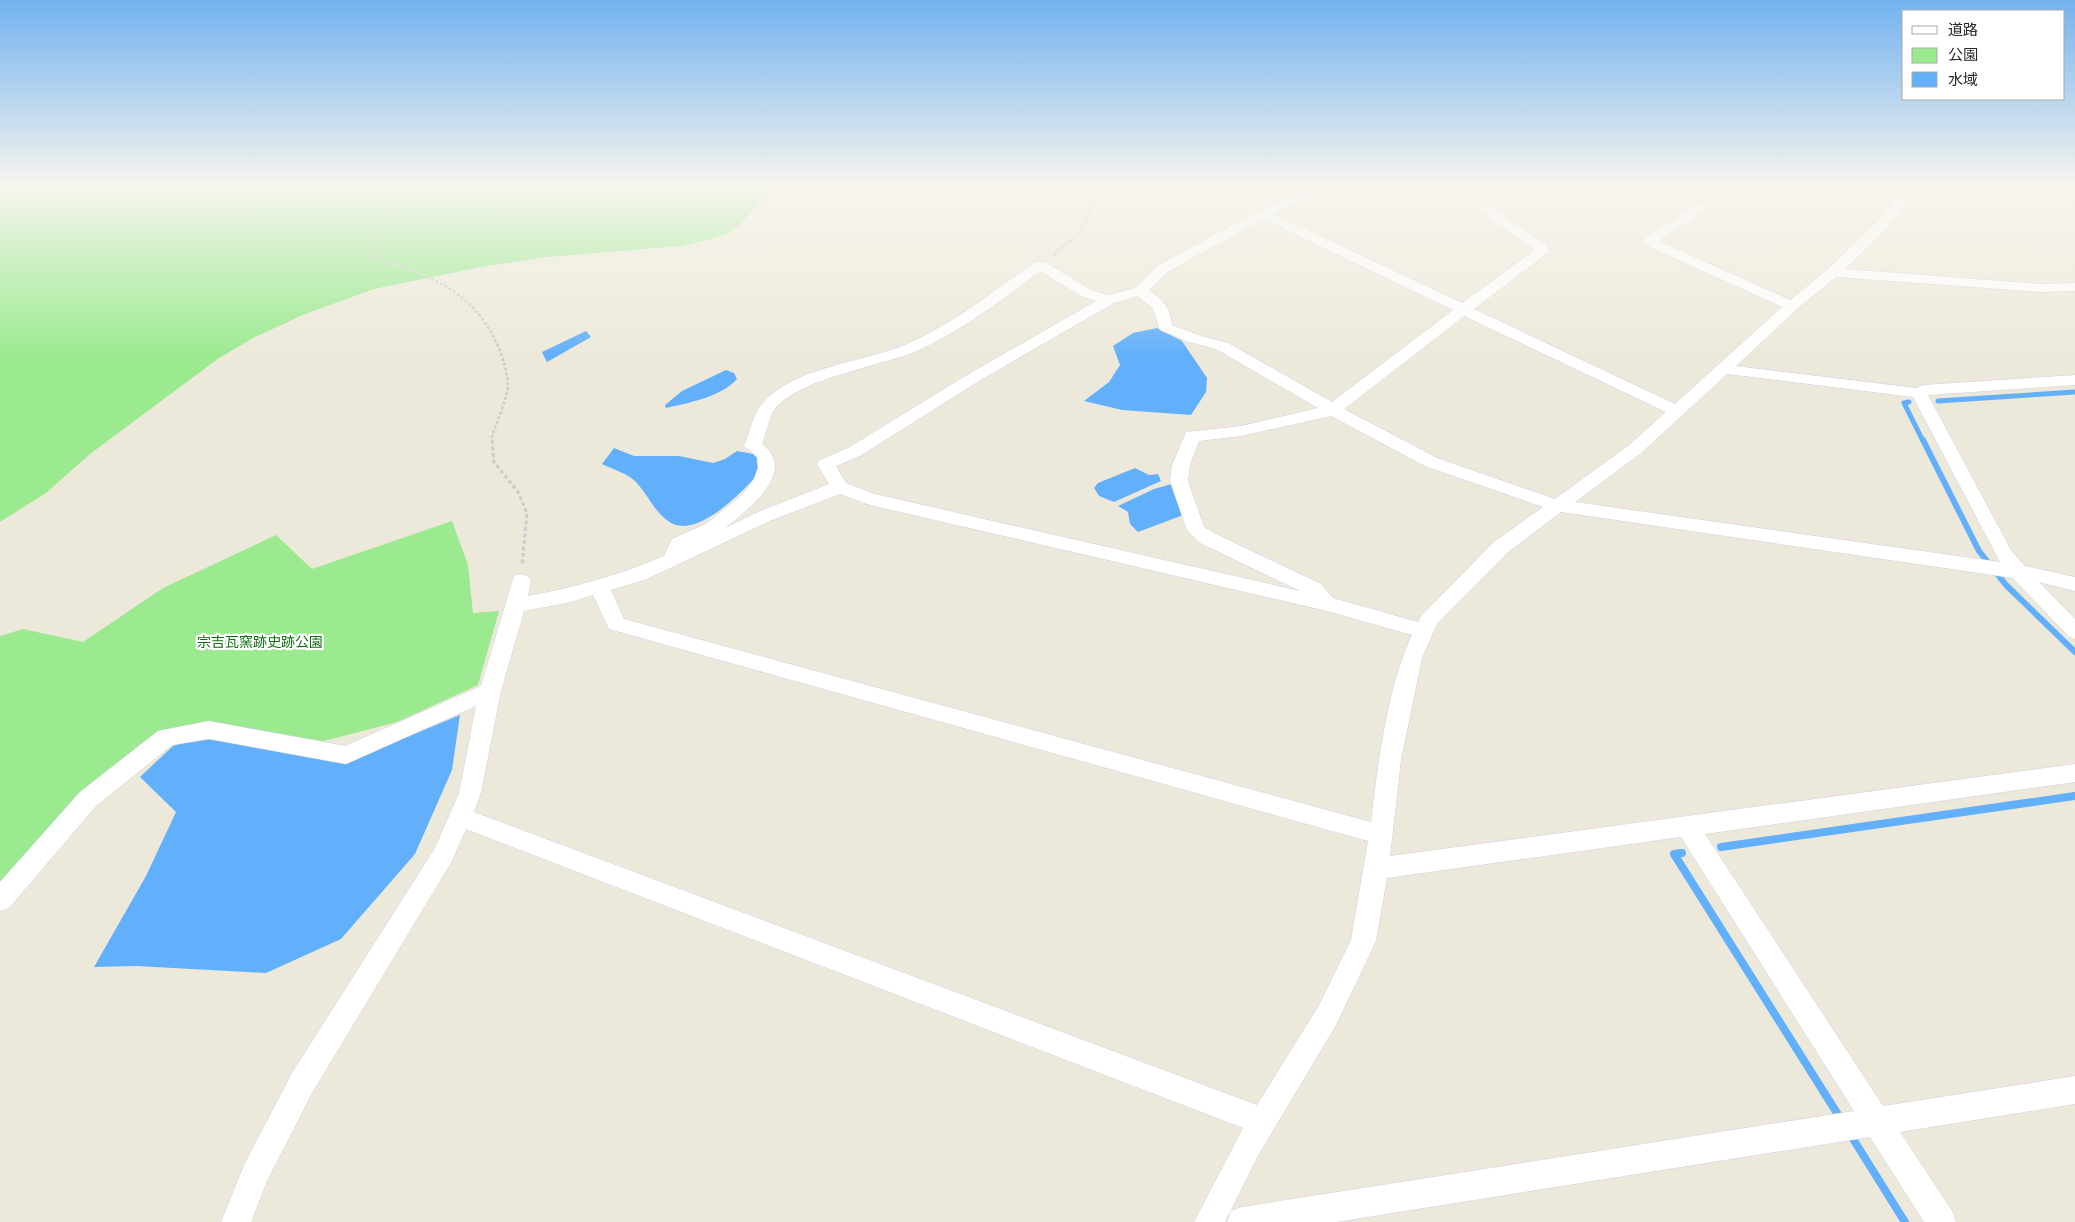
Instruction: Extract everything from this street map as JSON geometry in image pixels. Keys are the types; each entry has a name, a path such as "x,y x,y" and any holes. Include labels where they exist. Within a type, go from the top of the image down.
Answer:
{"street":[{"path":"1212,242 1164,268 1140,291 1110,300 972,378 854,452 826,464 840,487 870,498 1327,604 1424,631"},
{"path":"1321,242 1678,411"},
{"path":"1327,604 1314,589 1207,538 1196,530 1192,514 1178,480 1184,456 1192,436 1241,431 1333,410 1462,310 1542,252 1542,248 1533,242"},
{"path":"1650,242 1792,306"},
{"path":"1210,1222 1249,1144 1327,1016 1363,941 1378,869 1390,760 1412,658 1429,620 1501,547 1634,450 1864,242"},
{"path":"672,560 679,544 713,528 749,498 762,481 767,468 765,455 753,446 767,408 803,381 878,361 912,348 949,329 1040,265 1086,293 1110,300"},
{"path":"1833,272 2040,288 2075,287"},
{"path":"1140,291 1160,304 1164,314 1165,327 1195,339 1222,346 1333,410 1431,462 1525,496 1559,506 2014,572 2075,584"},
{"path":"1725,369 1919,394"},
{"path":"1919,394 1923,390 2075,380"},
{"path":"1919,394 2014,572 2075,631"},
{"path":"516,605 567,596 640,574 766,516 840,487"},
{"path":"236,1222 255,1173 302,1084 444,854 461,817 470,793 490,692 516,605 521,581"},
{"path":"599,586 616,624 1382,835"},
{"path":"0,900 88,799 166,738 209,730 346,756 490,692"},
{"path":"1378,869 2075,773"},
{"path":"461,817 1264,1122"},
{"path":"1686,826 1871,1122 1941,1222"},
{"path":"1242,1222 2075,1090"}],"path":[{"path":"376,242 371,250 373,257 420,273 448,286 470,303 482,316 499,347 508,386 492,436 494,462 518,492 527,513 521,581"},
{"path":"1040,265 1067,242"}],"green space":[{"path":"0,242 699,242 682,246 547,257 486,266 374,289 305,314 253,338 219,358 90,454 46,493 0,522"},
{"name":"宗吉瓦窯跡史跡公園","path":"452,521 468,565 473,613 499,611 478,685 397,722 324,741 205,724 159,736 0,902 0,636 23,629 83,642 163,588 276,535 312,569"}],"water":[{"path":"1157,328 1182,341 1207,378 1206,392 1191,415 1122,410 1084,401 1109,382 1120,365 1113,346 1133,333"},
{"path":"586,331 591,337 547,362 542,352"},
{"path":"726,370 734,373 737,379 730,385 713,395 666,408 665,405 682,391"},
{"path":"614,448 634,456 679,456 713,463 725,459 737,451 753,454 761,461 761,471 719,511 692,525 679,526 663,517 633,479 602,464"},
{"path":"1135,468 1149,475 1158,474 1161,481 1114,502 1099,496 1094,488 1098,483"},
{"path":"1175,483 1186,514 1138,532 1130,524 1128,512 1118,506 1154,489"},
{"path":"460,715 452,770 415,854 341,939 266,973 136,966 94,967 146,876 176,812 140,777 173,746 216,734 349,761"}],"waterway":[{"path":"1938,401 2075,392"},
{"path":"1909,402 1904,403 1923,441"},
{"path":"1923,440 1979,551 2006,585 2075,652"},
{"path":"1721,847 2075,796"},
{"path":"1682,853 1674,854 1842,1121"},
{"path":"1850,1134 1905,1222"}]}
